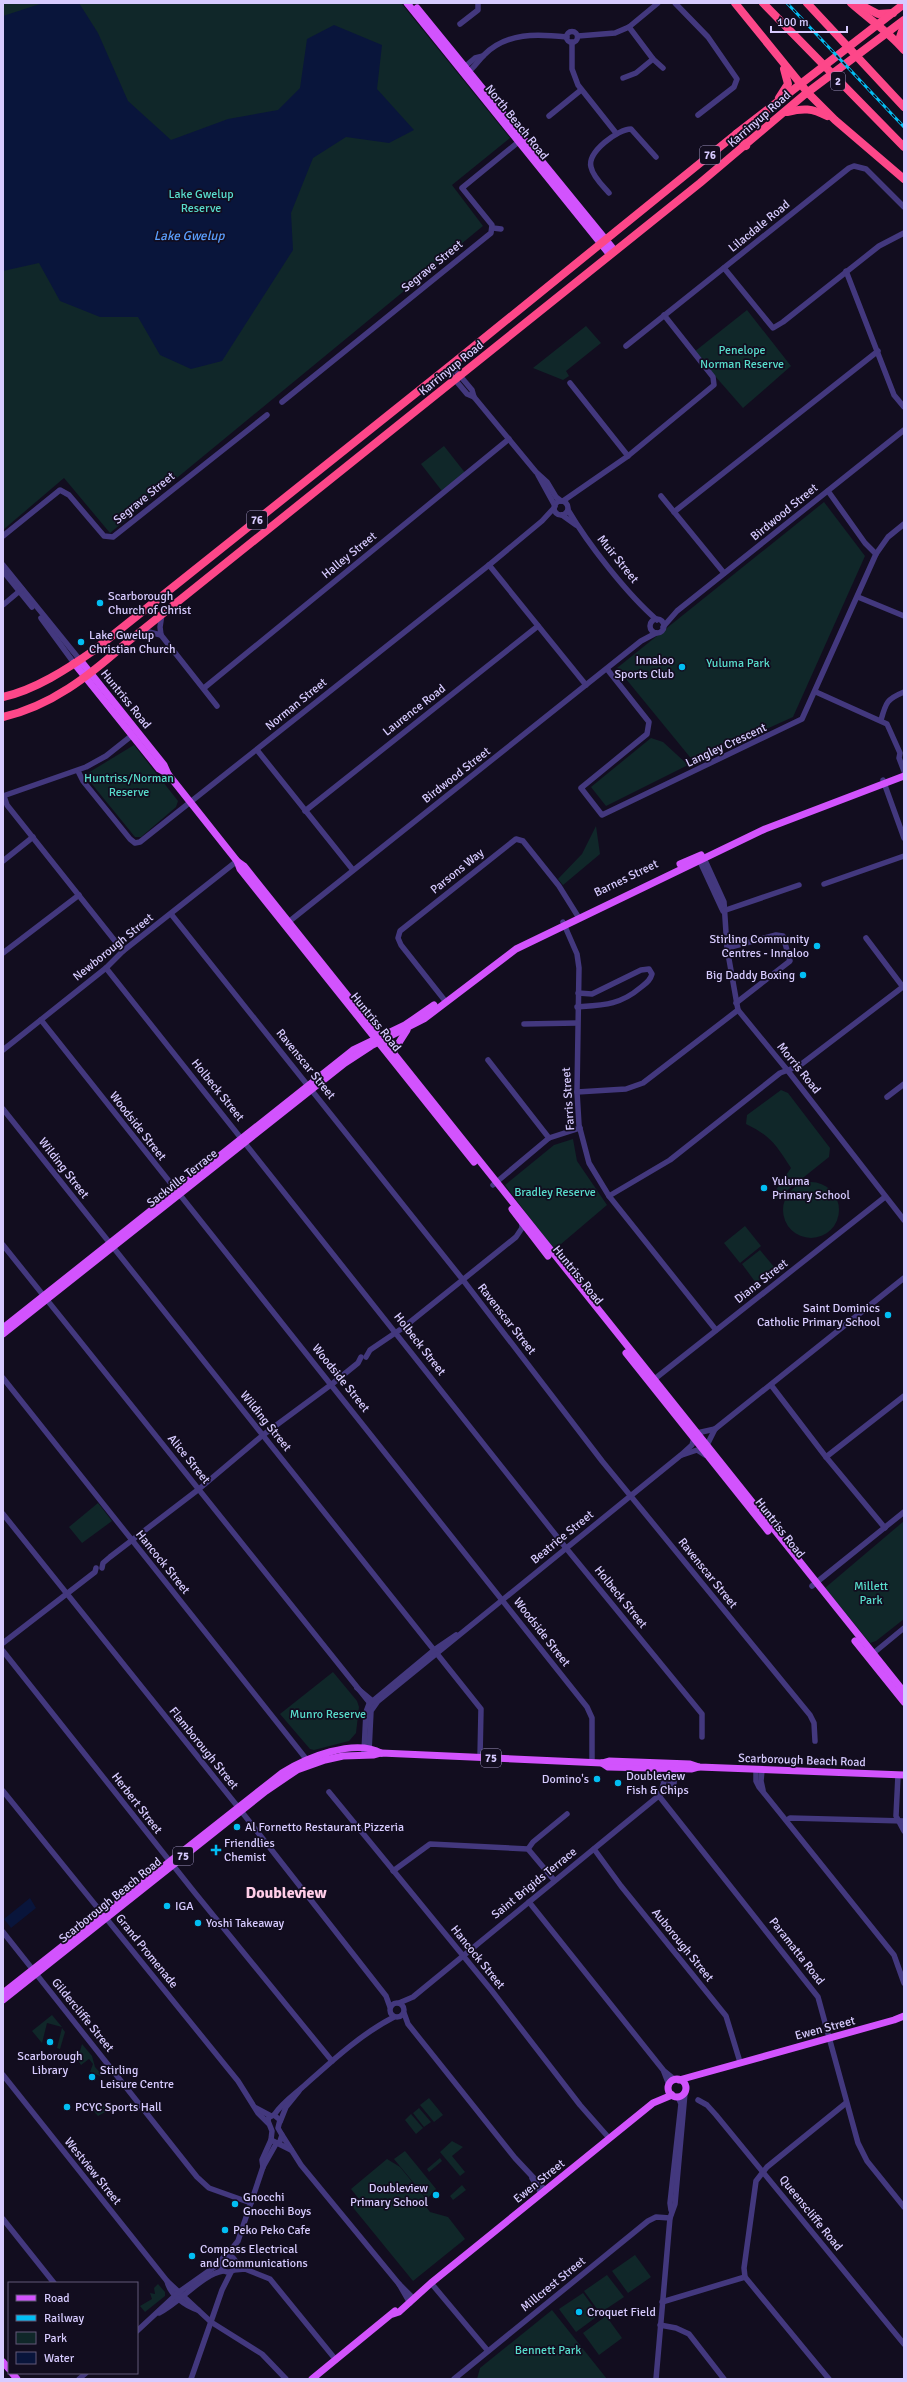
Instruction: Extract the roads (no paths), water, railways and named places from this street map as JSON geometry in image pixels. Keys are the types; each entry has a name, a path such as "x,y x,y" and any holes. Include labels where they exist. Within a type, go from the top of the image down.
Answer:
{"highway":[{"path":"735,3 785,70 788,84 780,97 760,116"},
{"name":"2","path":"763,3 904,147"},
{"path":"807,3 904,107"},
{"path":"852,3 877,26 888,33 904,49"},
{"path":"857,3 878,14 893,13"},
{"name":"Karrinyup Road","path":"3,697 15,694 77,662 196,569 736,134 816,74 904,4"},
{"name":"Karrinyup Road","path":"3,717 43,703 88,676 162,614 206,581 746,146 822,81 904,20"},
{"path":"904,25 900,37 904,49"},
{"path":"768,46 808,93 835,120 904,179"},
{"path":"783,114 798,109 813,109 835,120"},
{"path":"883,127 904,155"},
{"path":"736,134 746,146"},
{"path":"196,569 206,581"}],"main road":[{"name":"North Beach Road","path":"410,4 613,253"},
{"name":"Huntriss Road","path":"77,662 164,766 168,774 237,861 244,866 286,924 652,1381"},
{"name":"Barnes Street","path":"884,782 904,771"},
{"name":"Barnes Street","path":"379,1039 408,1028 507,955 578,916 701,857 765,829 884,782 904,776"},
{"name":"Barnes Street","path":"379,1039 444,1000"},
{"path":"393,1052 408,1028"},
{"name":"Huntriss Road","path":"379,1039 393,1052 494,1183 522,1223 696,1435 712,1461 814,1585"},
{"name":"Sackville Terrace","path":"3,1328 45,1297 243,1141 353,1050 379,1039"},
{"name":"Sackville Terrace","path":"3,1334 45,1297"},
{"name":"Huntriss Road","path":"696,1435 707,1445 904,1702"},
{"name":"Huntriss Road","path":"870,1656 904,1692"},
{"name":"Scarborough Beach Road","path":"239,1809 297,1770 324,1760 366,1751"},
{"name":"Scarborough Beach Road","path":"3,2000 34,1972 282,1773 307,1760 335,1752 366,1751 381,1753 592,1763 609,1761 674,1766 692,1769 699,1767 901,1775"},
{"name":"Scarborough Beach Road","path":"602,1763 608,1767 655,1768 674,1766"},
{"name":"Scarborough Beach Road","path":"3,1993 34,1972"},
{"name":"Ewen Street","path":"672,2092 677,2080 904,2016"},
{"name":"Ewen Street","path":"894,2020 904,2021"},
{"name":"Ewen Street","path":"312,2379 609,2138 661,2098 672,2092 685,2089 693,2076"},
{"path":"677,2080 685,2089"}],"street":[{"path":"460,24 478,10 478,3"},
{"path":"567,37 572,31 578,36 615,33 629,27 658,3"},
{"path":"675,3 708,37 737,79 734,87 698,115"},
{"path":"629,27 653,59 663,68"},
{"path":"465,70 475,58 483,56 499,44 522,35 534,33 567,37 572,42 572,69 582,90 616,133"},
{"path":"572,42 576,41 578,36"},
{"path":"623,78 636,73 653,59"},
{"path":"549,116 582,90"},
{"path":"609,193 592,172 590,165 591,157 616,133 631,129 656,157"},
{"path":"501,229 493,228 462,188 521,140"},
{"name":"Lilacdale Road","path":"626,346 844,170 854,166 866,169 904,207"},
{"name":"Segrave Street","path":"282,402 491,233 493,228"},
{"path":"724,268 773,328 783,322 846,271 889,239 904,233"},
{"path":"846,271 894,395 904,407"},
{"path":"448,367 458,378 467,394 474,397 536,472 547,482 556,497 562,501 578,492 628,456 713,387 715,382 664,315"},
{"path":"674,512 878,351"},
{"path":"570,383 628,456"},
{"name":"Segrave Street","path":"3,536 60,490 69,495 104,536 113,537 267,415"},
{"name":"Birdwood Street","path":"286,924 641,641 661,631 678,612 904,430"},
{"name":"Halley Street","path":"204,688 509,439"},
{"path":"536,472 554,507 560,514"},
{"path":"828,491 865,543 876,554"},
{"path":"568,508 578,492"},
{"path":"661,496 724,574"},
{"name":"Norman Street","path":"78,771 83,781 130,839 135,843 140,842 489,565 542,521 554,507 562,501"},
{"name":"Muir Street","path":"562,501 568,508 578,526 642,606 658,620 663,627"},
{"name":"Norman Street","path":"542,521 560,514 568,508"},
{"name":"Muir Street","path":"560,514 578,526"},
{"name":"Langley Crescent","path":"607,669 649,722 647,734 581,788 602,815 802,719 816,692 876,554 888,537 904,524"},
{"name":"Huntriss Road","path":"3,565 20,590"},
{"path":"489,565 586,685"},
{"name":"Huntriss Road","path":"3,571 20,590 77,662"},
{"path":"3,605 20,590"},
{"path":"858,597 904,616"},
{"name":"Muir Street","path":"642,606 650,626"},
{"name":"Birdwood Street","path":"641,641 650,626 658,620 678,612"},
{"path":"162,614 160,627 161,635 217,706"},
{"name":"Laurence Road","path":"305,811 538,626"},
{"path":"650,626 656,633"},
{"path":"140,632 149,632 161,635"},
{"path":"816,692 881,720 892,731 902,755 904,771"},
{"path":"881,720 886,703 891,697 904,692"},
{"path":"123,951 7,805 3,796 78,771 97,762 135,733"},
{"path":"257,750 353,870"},
{"path":"884,782 904,838"},
{"path":"3,861 33,837"},
{"name":"Parsons Way","path":"444,1000 401,945 398,938 400,932 516,839 523,841 558,886 578,916"},
{"path":"824,884 904,856"},
{"name":"Morris Road","path":"701,857 719,888 724,902 723,911 727,948 738,1010 788,1071 904,1220"},
{"name":"Newborough Street","path":"3,1050 106,968 123,951 237,861"},
{"path":"723,911 799,885"},
{"path":"3,953 78,895"},
{"name":"Ravenscar Street","path":"171,914 463,1280 631,1496 810,1715 814,1723 815,1741"},
{"name":"Farris Street","path":"564,924 577,954 577,1092 580,1128 589,1163 609,1196 716,1330"},
{"path":"727,948 776,935 783,936 790,961 736,1003"},
{"path":"609,1196 670,1160 780,1073 799,1066 904,986 866,938"},
{"name":"Holbeck Street","path":"106,968 396,1331 566,1548 702,1714 702,1737"},
{"path":"577,1007 609,1004 628,998 650,980 652,974 649,969 641,970 592,994 578,993"},
{"path":"577,1092 626,1089 643,1083 738,1010"},
{"name":"Woodside Street","path":"41,1020 177,1193 332,1384 587,1707 592,1718 592,1763"},
{"path":"524,1024 577,1023"},
{"path":"488,1060 549,1138"},
{"path":"887,1097 904,1084"},
{"name":"Wilding Street","path":"3,1109 482,1709 480,1757"},
{"path":"494,1183 549,1138 580,1128"},
{"name":"Diana Street","path":"652,1381 885,1197"},
{"path":"3,1643 95,1572 103,1563 132,1540 199,1489 263,1435 332,1384 358,1363 370,1350 463,1280 516,1237 522,1228 522,1223"},
{"name":"Alice Street","path":"3,1245 357,1688 373,1704"},
{"path":"696,1435 716,1429 904,1278"},
{"name":"Hancock Street","path":"3,1378 307,1760"},
{"path":"771,1385 826,1457 885,1528"},
{"path":"826,1457 904,1396"},
{"path":"707,1445 716,1429"},
{"name":"Beatrice Street","path":"373,1704 435,1652 449,1638 456,1635 502,1599 681,1455 692,1445 696,1435"},
{"name":"Beatrice Street","path":"681,1455 700,1450 712,1461"},
{"path":"814,1585 904,1512"},
{"name":"Flamborough Street","path":"3,1514 239,1809 386,1996 390,2009 396,2017"},
{"path":"870,1656 904,1628"},
{"name":"Herbert Street","path":"3,1651 171,1863 332,2061"},
{"path":"366,1751 366,1712 373,1704"},
{"name":"Saint Brigids Terrace","path":"390,2009 398,2003 413,1997 554,1880 659,1796 674,1783 674,1766"},
{"path":"655,1768 664,1782 659,1796"},
{"path":"759,1770 756,1781 894,1955 904,1983"},
{"path":"901,1775 897,1820 904,1831"},
{"name":"Grand Promenade","path":"3,1791 238,2081 258,2113 268,2123"},
{"name":"Hancock Street","path":"329,1792 464,1956 580,2105 609,2138"},
{"name":"Paramatta Road","path":"659,1796 814,1989 818,1997 860,2150 904,2207"},
{"path":"528,1849 533,1842 567,1814"},
{"path":"787,1820 794,1818 841,1818 904,1821"},
{"path":"393,1871 430,1844 528,1849 554,1880"},
{"name":"Auborough Street","path":"594,1849 621,1886 726,2016 740,2062"},
{"path":"529,1902 664,2072 672,2092 681,2104 670,2203 671,2211"},
{"name":"Gildercliffe Street","path":"3,1932 130,2089 197,2177 209,2188 251,2203"},
{"name":"Flamborough Street","path":"386,1996 398,2003 404,2011"},
{"name":"Saint Brigids Terrace","path":"396,2017 404,2011 413,1997"},
{"path":"263,2167 262,2160 271,2140 272,2130 268,2123 272,2115 289,2097 379,2024 390,2009"},
{"path":"404,2011 408,2024"},
{"path":"379,2024 396,2017 408,2024 543,2191"},
{"path":"664,2072 677,2080"},
{"name":"Westview Street","path":"3,2075 179,2296 211,2322 262,2354 286,2379"},
{"path":"656,2379 670,2218 674,2204 685,2089"},
{"path":"299,2090 286,2107 278,2128 291,2150 411,2300"},
{"name":"Queenscliffe Road","path":"698,2100 707,2105 904,2344"},
{"path":"829,2379 745,2277 744,2268 754,2187 762,2171 846,2103"},
{"name":"Grand Promenade","path":"256,2108 272,2115"},
{"path":"272,2115 278,2117 280,2123"},
{"path":"191,2379 226,2282 232,2271 238,2242 263,2167 282,2135"},
{"path":"271,2140 291,2150"},
{"name":"Millcrest Street","path":"454,2379 648,2221 656,2217 670,2218"},
{"path":"3,2218 53,2282"},
{"path":"138,2330 220,2263 238,2242"},
{"path":"226,2256 235,2260 245,2269 270,2279 336,2360"},
{"path":"220,2263 223,2271"},
{"path":"179,2296 210,2276 223,2271 245,2269"},
{"path":"662,2302 745,2277"},
{"path":"431,2283 488,2351"},
{"path":"660,2325 676,2328 689,2334 724,2379"}],"water":[{"name":"Lake Gwelup","path":"79,3 98,33 128,101 171,140 228,119 278,110 300,88 307,39 334,25 382,45 377,89 414,130 389,143 346,137 313,158 291,213 293,250 222,361 191,369 160,355 138,317 100,317 60,301 39,263 3,271 3,16 40,4"},
{"path":"30,1898 36,1908 11,1928 4,1919"}],"railway":[{"path":"787,3 904,127"}],"place":[{"name":"Scarborough Church of Christ","path":"100,603"},
{"name":"Lake Gwelup Christian Church","path":"81,642"},
{"name":"Innaloo Sports Club","path":"682,667"},
{"name":"Stirling Community Centres - Innaloo","path":"817,946"},
{"name":"Big Daddy Boxing","path":"803,975"},
{"name":"Yuluma Primary School","path":"764,1188"},
{"name":"Saint Dominics Catholic Primary School","path":"888,1315"},
{"name":"Domino's","path":"597,1779"},
{"name":"Doubleview Fish & Chips","path":"618,1783"},
{"name":"Al Fornetto Restaurant Pizzeria","path":"237,1827"},
{"name":"Friendlies Chemist","path":"216,1850"},
{"name":"IGA","path":"167,1906"},
{"name":"Yoshi Takeaway","path":"198,1923"},
{"name":"Scarborough Library","path":"50,2042"},
{"name":"Stirling Leisure Centre","path":"92,2077"},
{"name":"PCYC Sports Hall","path":"67,2107"},
{"name":"Doubleview Primary School","path":"436,2195"},
{"name":"Gnocchi Gnocchi Boys","path":"235,2204"},
{"name":"Peko Peko Cafe","path":"225,2230"},
{"name":"Compass Electrical and Communications","path":"192,2256"},
{"name":"Croquet Field","path":"579,2312"}],"district":[{"name":"Doubleview","path":"286,1892"}],"park label":[{"name":"Lake Gwelup Reserve","path":"201,201"},
{"name":"Penelope Norman Reserve","path":"742,357"},
{"name":"Yuluma Park","path":"738,663"},
{"name":"Huntriss/Norman Reserve","path":"129,785"},
{"name":"Bradley Reserve","path":"555,1192"},
{"name":"Millett Park","path":"871,1593"},
{"name":"Munro Reserve","path":"328,1714"},
{"name":"Bennett Park","path":"548,2350"}]}
